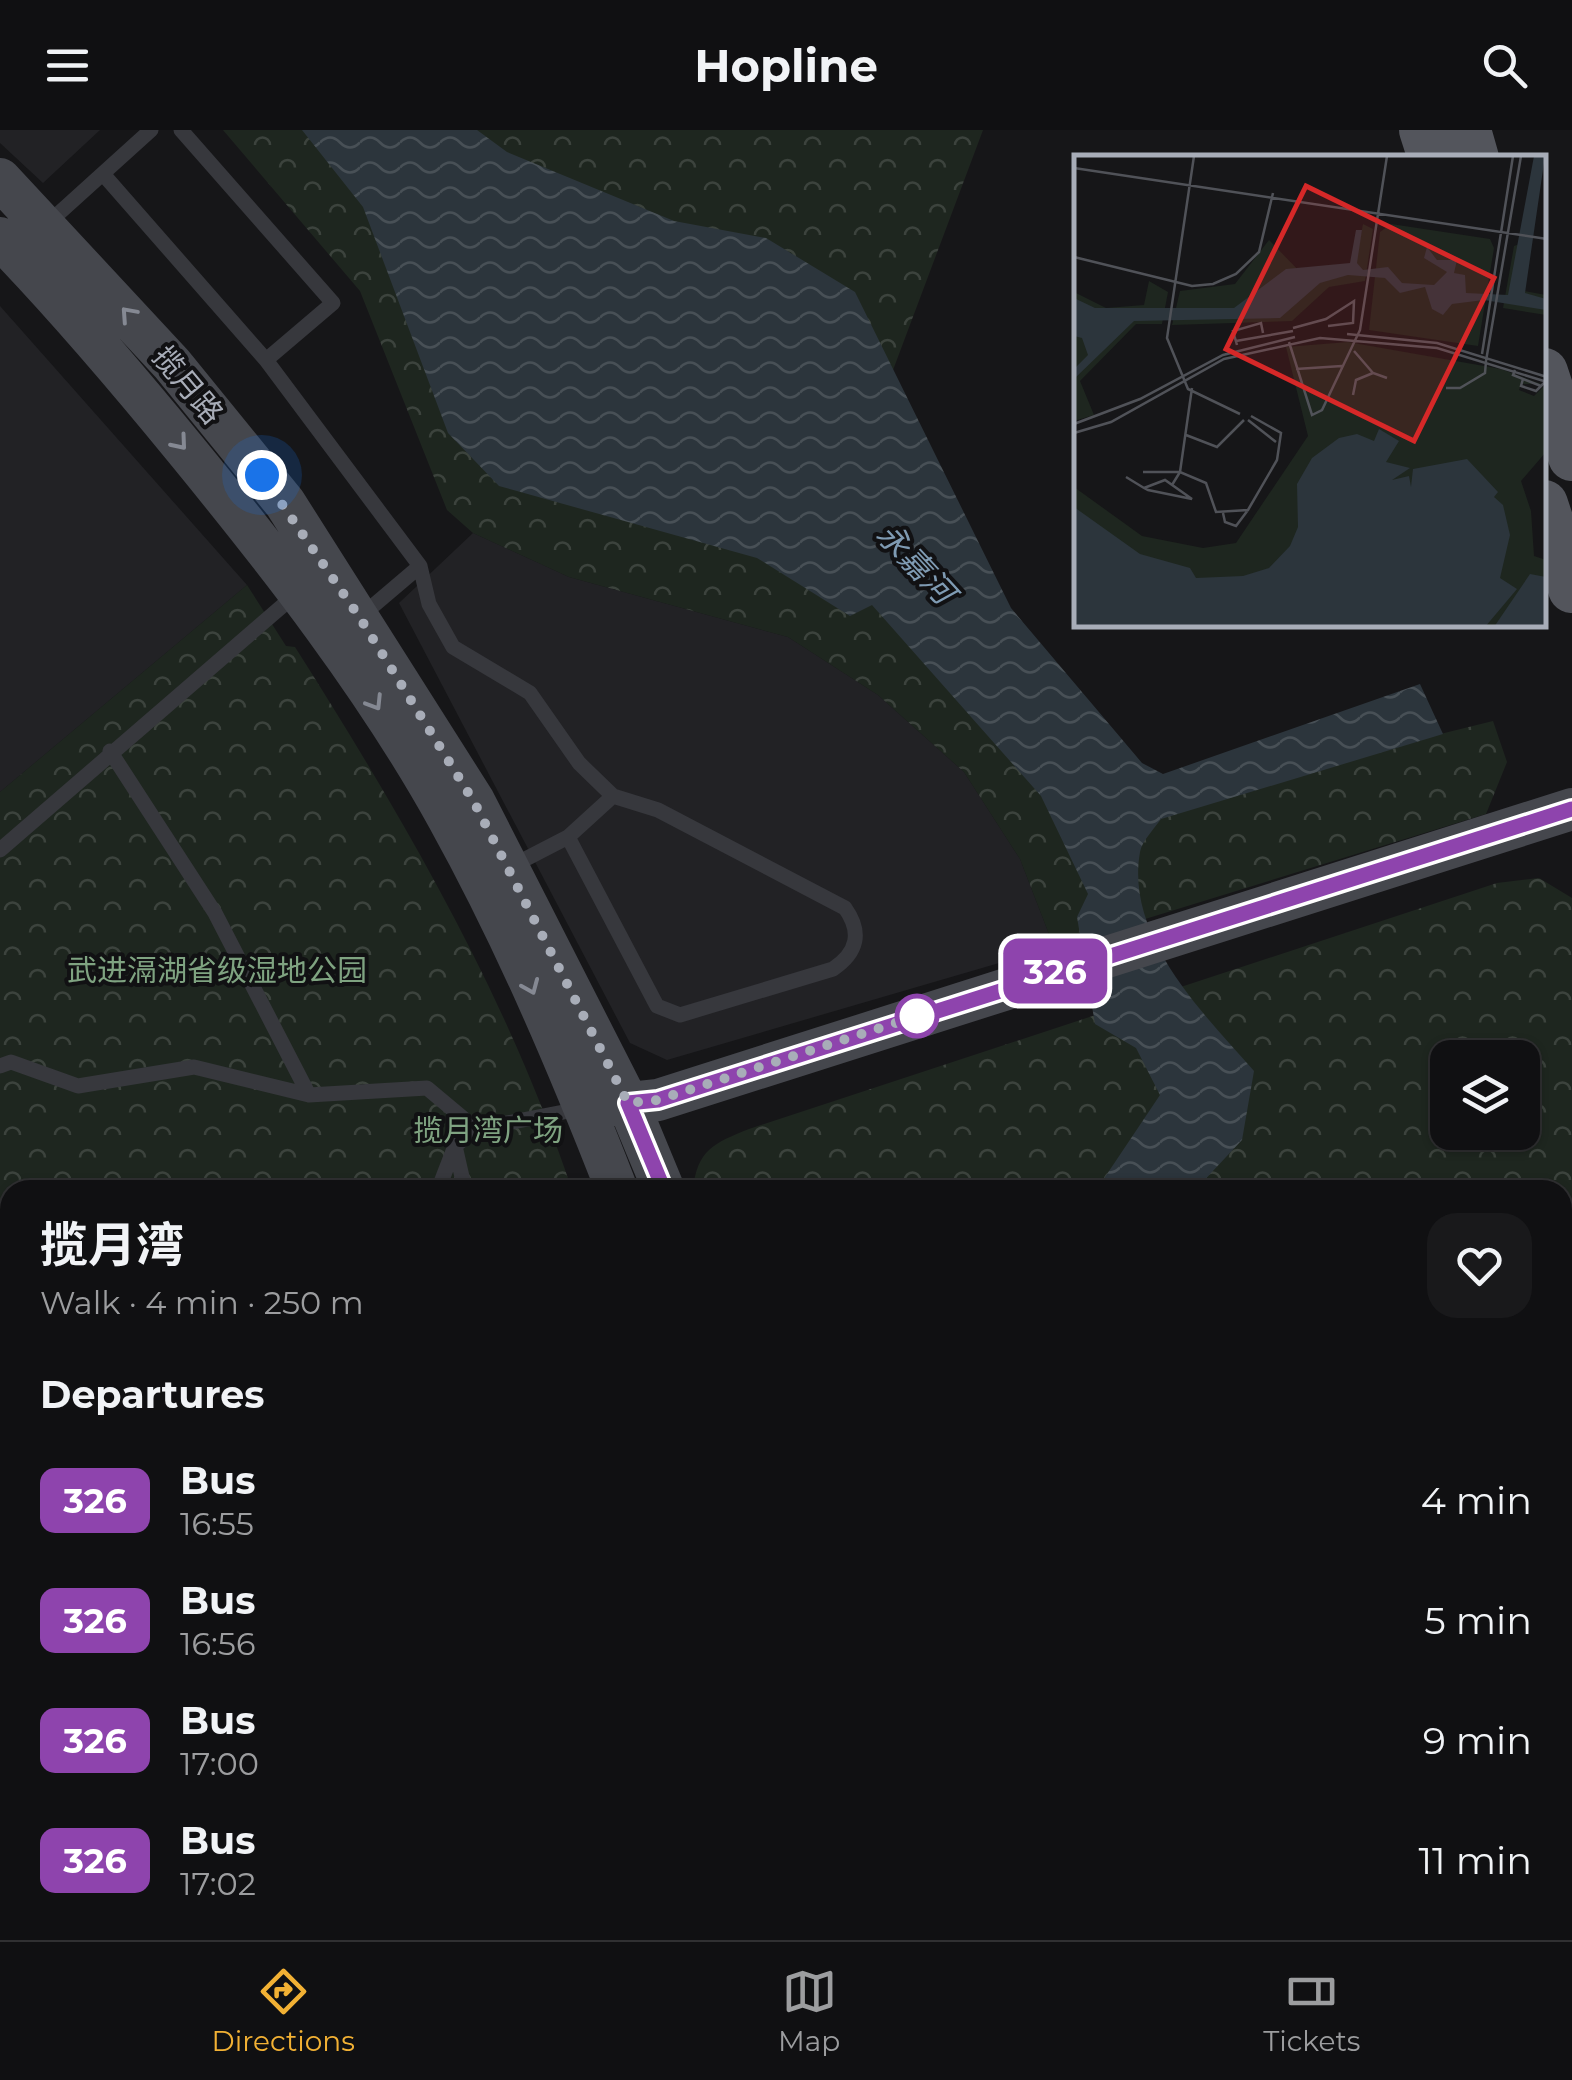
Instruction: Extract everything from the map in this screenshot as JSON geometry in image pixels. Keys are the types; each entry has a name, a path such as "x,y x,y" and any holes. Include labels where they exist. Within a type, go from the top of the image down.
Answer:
{"main road":[{"path":"1424,130 1431,155"},
{"path":"1466,130 1475,155"},
{"path":"1547,381 1572,457"},
{"path":"1547,513 1572,589"}],"street":[{"name":"揽月路","path":"0,178 47,224 172,364 285,503 474,802 628,1103 660,1180"},
{"name":"揽月路","path":"0,238 136,390 298,592 352,666 446,815 508,932 613,1180"},
{"path":"582,1108 658,1100 1572,809"}],"lane":[{"path":"47,224 151,130"},
{"path":"181,130 333,303 266,360"},
{"path":"102,174 266,360 420,566 428,604 453,648 530,692 579,762 613,796 658,810 844,908 855,922 857,942 846,960 833,969 680,1014 657,1006 568,836"},
{"path":"360,618 420,566"},
{"path":"0,850 110,750 298,592"},
{"path":"110,750 215,912 309,1096"},
{"path":"508,868 568,836 613,796"},
{"path":"0,1066 11,1062 78,1086 194,1067 309,1096 427,1088 476,1129"},
{"path":"442,1180 455,1146 476,1129 582,1108"},
{"path":"455,1146 463,1180"}],"shaded area":[{"path":"0,130 100,130 43,183 0,143"},
{"path":"0,306 247,585 0,792"},
{"path":"473,533 569,577 788,637 878,695 964,772 1020,859 1054,947 667,1060 630,1043 399,603"}],"green space":[{"path":"223,130 983,130 839,514 1109,816 1493,721 1507,762 1486,814 1054,947 1020,859 964,772 878,695 788,637 569,577 473,533 447,510 360,291"},
{"name":"武进滆湖省级湿地公园","path":"247,585 286,646 295,647 336,712 450,910 517,1047 568,1180 0,1180 0,792"},
{"path":"1539,878 1572,898 1572,1180 694,1180 703,1157 726,1139 1497,883"}],"water":[{"name":"永嘉河","path":"302,130 477,130 507,152 674,221 766,238 855,292 1011,608 1142,763 1163,774 1420,684 1443,734 1161,819 1141,848 1138,883 1144,914 1156,943 1192,999 1254,1071 1242,1140 1204,1180 1103,1180 1160,1095 1136,1048 1095,1024 1077,917 1088,894 1041,796 872,605 850,616 757,558 499,486 448,433 363,207"}],"bus line":[{"name":"326","path":"660,1180 628,1103 658,1100 1572,809"}],"route":[{"path":"262,475 285,503 360,618 474,802 628,1103 658,1100 917,1016"}],"park label":[{"name":"揽月湾广场","path":"488,1130"}]}
